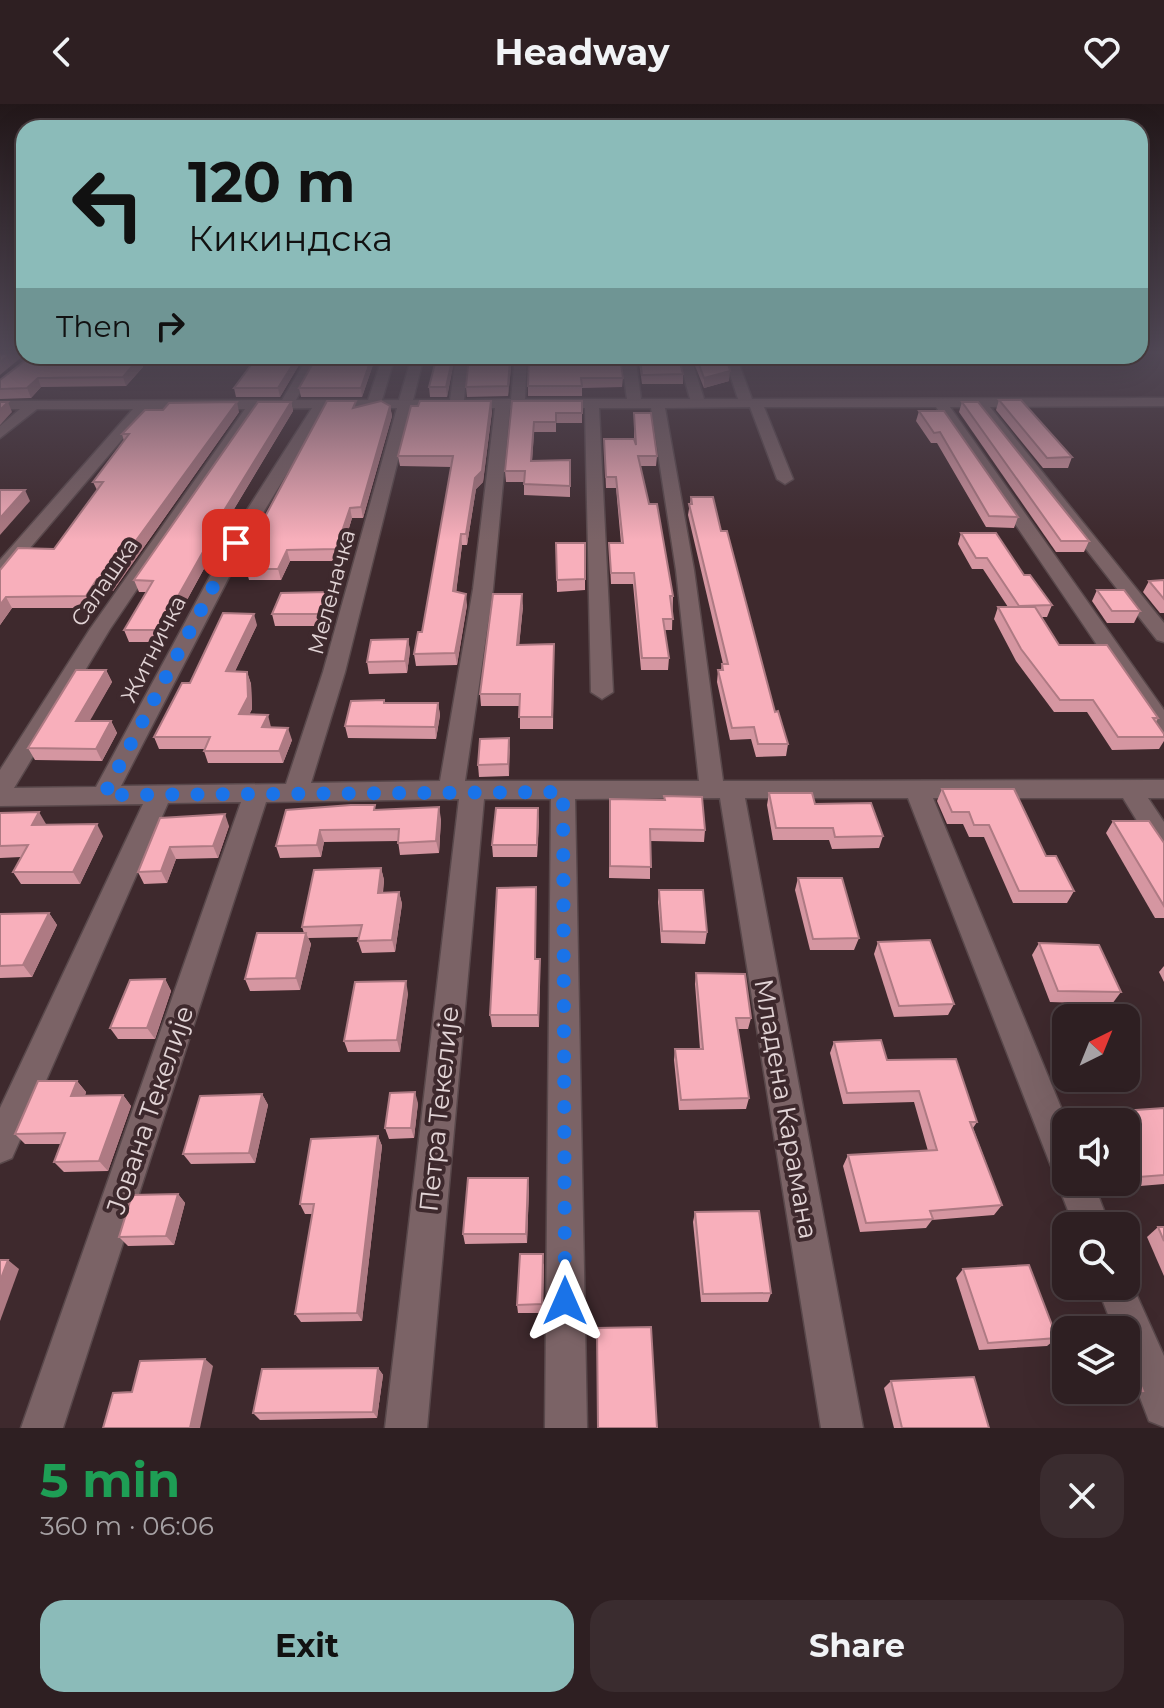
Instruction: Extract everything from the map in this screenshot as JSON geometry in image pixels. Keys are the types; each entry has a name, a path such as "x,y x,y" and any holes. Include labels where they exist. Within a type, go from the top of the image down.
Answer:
{"street":[{"path":"0,434 21,416"},
{"path":"0,571 135,416"},
{"name":"Салашка","path":"0,790 100,629 247,416"},
{"name":"Житничка","path":"104,795 249,521 315,416"},
{"name":"Меленачка","path":"296,792 334,672 402,416"},
{"name":"Петра Текелије","path":"406,1428 462,790 483,589 509,416"},
{"path":"592,416 602,692"},
{"name":"Младена Карамана","path":"659,416 722,789 842,1428"},
{"path":"757,416 785,479"},
{"path":"949,416 1164,727"},
{"path":"990,416 1164,636"},
{"path":"917,789 1052,1126"},
{"path":"1130,789 1164,843"},
{"path":"0,797 462,790 1164,789"},
{"name":"Јована Текелије","path":"42,1428 257,792"},
{"path":"563,792 566,1428"},
{"path":"0,1146 160,794"},
{"path":"1122,1300 1164,1406"}],"building":[{"path":"139,416 227,416 108,579 97,579 86,596 6,597 0,605 0,570 18,548 54,549 103,482 93,482 129,434 122,434"},
{"path":"248,416 282,416 204,543 208,543 159,630 124,630 153,581 134,580"},
{"path":"319,416 387,416 361,507 350,508 336,549 287,550 278,569 246,569 253,554 245,554"},
{"path":"408,416 489,416 482,471 475,478 466,534 461,534 453,591 466,594 455,653 414,654 418,632 422,632 453,456 398,456"},
{"path":"511,416 556,416 556,422 534,422 531,461 570,460 570,486 524,484 525,471 505,471"},
{"path":"634,416 651,416 657,456 638,456 649,504 657,504 673,596 670,596 673,619 663,619 669,658 642,658 634,573 611,573 609,543 623,543 616,477 606,477 604,439 634,439 636,445"},
{"path":"922,416 947,416 1018,517 989,516 940,432 934,433"},
{"path":"972,416 989,416 1089,541 1061,541"},
{"path":"1012,416 1035,416 1072,457 1047,458"},
{"path":"0,490 25,490 0,518"},
{"path":"691,497 713,497 721,531 727,531 775,712 778,711 788,744 758,744 754,727 732,728 718,670 723,670 722,664 728,664 689,504 692,504"},
{"path":"961,533 996,533 1024,575 1030,575 1052,605 1019,606 987,558 976,558"},
{"path":"556,543 585,543 585,579 557,580"},
{"path":"1164,580 1164,599 1149,581"},
{"path":"1097,590 1124,590 1140,611 1112,611"},
{"path":"329,592 321,614 272,614 281,593"},
{"path":"493,594 522,594 517,645 554,644 552,717 519,717 520,694 480,694"},
{"path":"998,607 1035,607 1059,645 1107,645 1158,718 1153,718 1164,737 1118,737 1093,700 1060,700 1021,649"},
{"path":"223,613 254,614 226,671 247,672 248,697 239,714 268,715 262,727 288,728 279,751 204,751 210,737 154,737 182,683 190,683"},
{"path":"408,639 405,661 367,662 371,640"},
{"path":"76,670 106,670 76,721 111,721 96,749 28,748"},
{"path":"384,700 384,703 438,703 435,727 345,726 351,701"},
{"path":"509,738 508,764 478,765 480,739"},
{"path":"942,789 1014,789 1046,856 1056,856 1074,891 1019,891 989,825 974,825 969,812 952,812"},
{"path":"769,793 812,793 815,804 871,803 883,836 835,837 833,828 776,828"},
{"path":"664,796 702,797 705,830 650,829 651,867 610,866 610,799 665,800"},
{"path":"375,805 374,810 439,807 436,841 398,843 399,829 320,830 317,845 276,846 286,810"},
{"path":"496,808 538,808 537,845 492,845"},
{"path":"39,812 32,825 97,824 73,872 13,872 28,845 0,846 0,813"},
{"path":"225,814 213,846 170,847 161,871 138,872 160,818"},
{"path":"1113,821 1149,821 1164,843 1164,906"},
{"path":"381,868 378,893 399,892 392,940 358,941 362,925 302,927 314,870"},
{"path":"798,878 842,878 859,938 813,939"},
{"path":"536,887 535,959 540,959 538,1015 490,1015 497,888"},
{"path":"659,890 703,890 707,932 662,931"},
{"path":"49,913 23,965 0,966 0,914"},
{"path":"257,933 306,933 296,978 245,979"},
{"path":"930,940 954,1004 899,1006 878,942"},
{"path":"1039,943 1099,945 1121,992 1058,991"},
{"path":"696,973 745,974 751,1018 736,1018 749,1098 681,1100 675,1049 703,1049"},
{"path":"165,979 147,1028 110,1028 130,980"},
{"path":"406,981 397,1040 344,1041 355,982"},
{"path":"881,1040 887,1060 956,1059 977,1122 970,1122 1002,1205 930,1211 933,1219 866,1223 848,1155 937,1150 919,1091 847,1093 834,1042"},
{"path":"38,1081 77,1081 71,1096 123,1095 99,1161 54,1162 65,1133 15,1134"},
{"path":"415,1092 411,1128 385,1128 390,1093"},
{"path":"262,1094 249,1153 183,1154 200,1096"},
{"path":"1164,1108 1164,1175 1140,1177 1140,1110"},
{"path":"378,1136 357,1313 295,1314 314,1204 300,1204 311,1139"},
{"path":"468,1178 528,1178 526,1234 463,1234"},
{"path":"178,1194 166,1236 119,1237 132,1195"},
{"path":"759,1211 771,1293 703,1294 695,1212"},
{"path":"1158,1227 1164,1227 1164,1241"},
{"path":"520,1254 543,1254 542,1304 517,1305"},
{"path":"0,1260 8,1260 0,1281"},
{"path":"1029,1265 1052,1325 1052,1338 988,1343 963,1269"},
{"path":"651,1327 657,1428 598,1428 597,1328"},
{"path":"205,1359 190,1428 103,1428 113,1393 132,1392 140,1361"},
{"path":"378,1368 373,1412 253,1413 262,1369"},
{"path":"974,1377 989,1428 902,1428 891,1381"}],"route":[{"path":"236,543 104,795 472,790 563,792 565,1301"}]}
